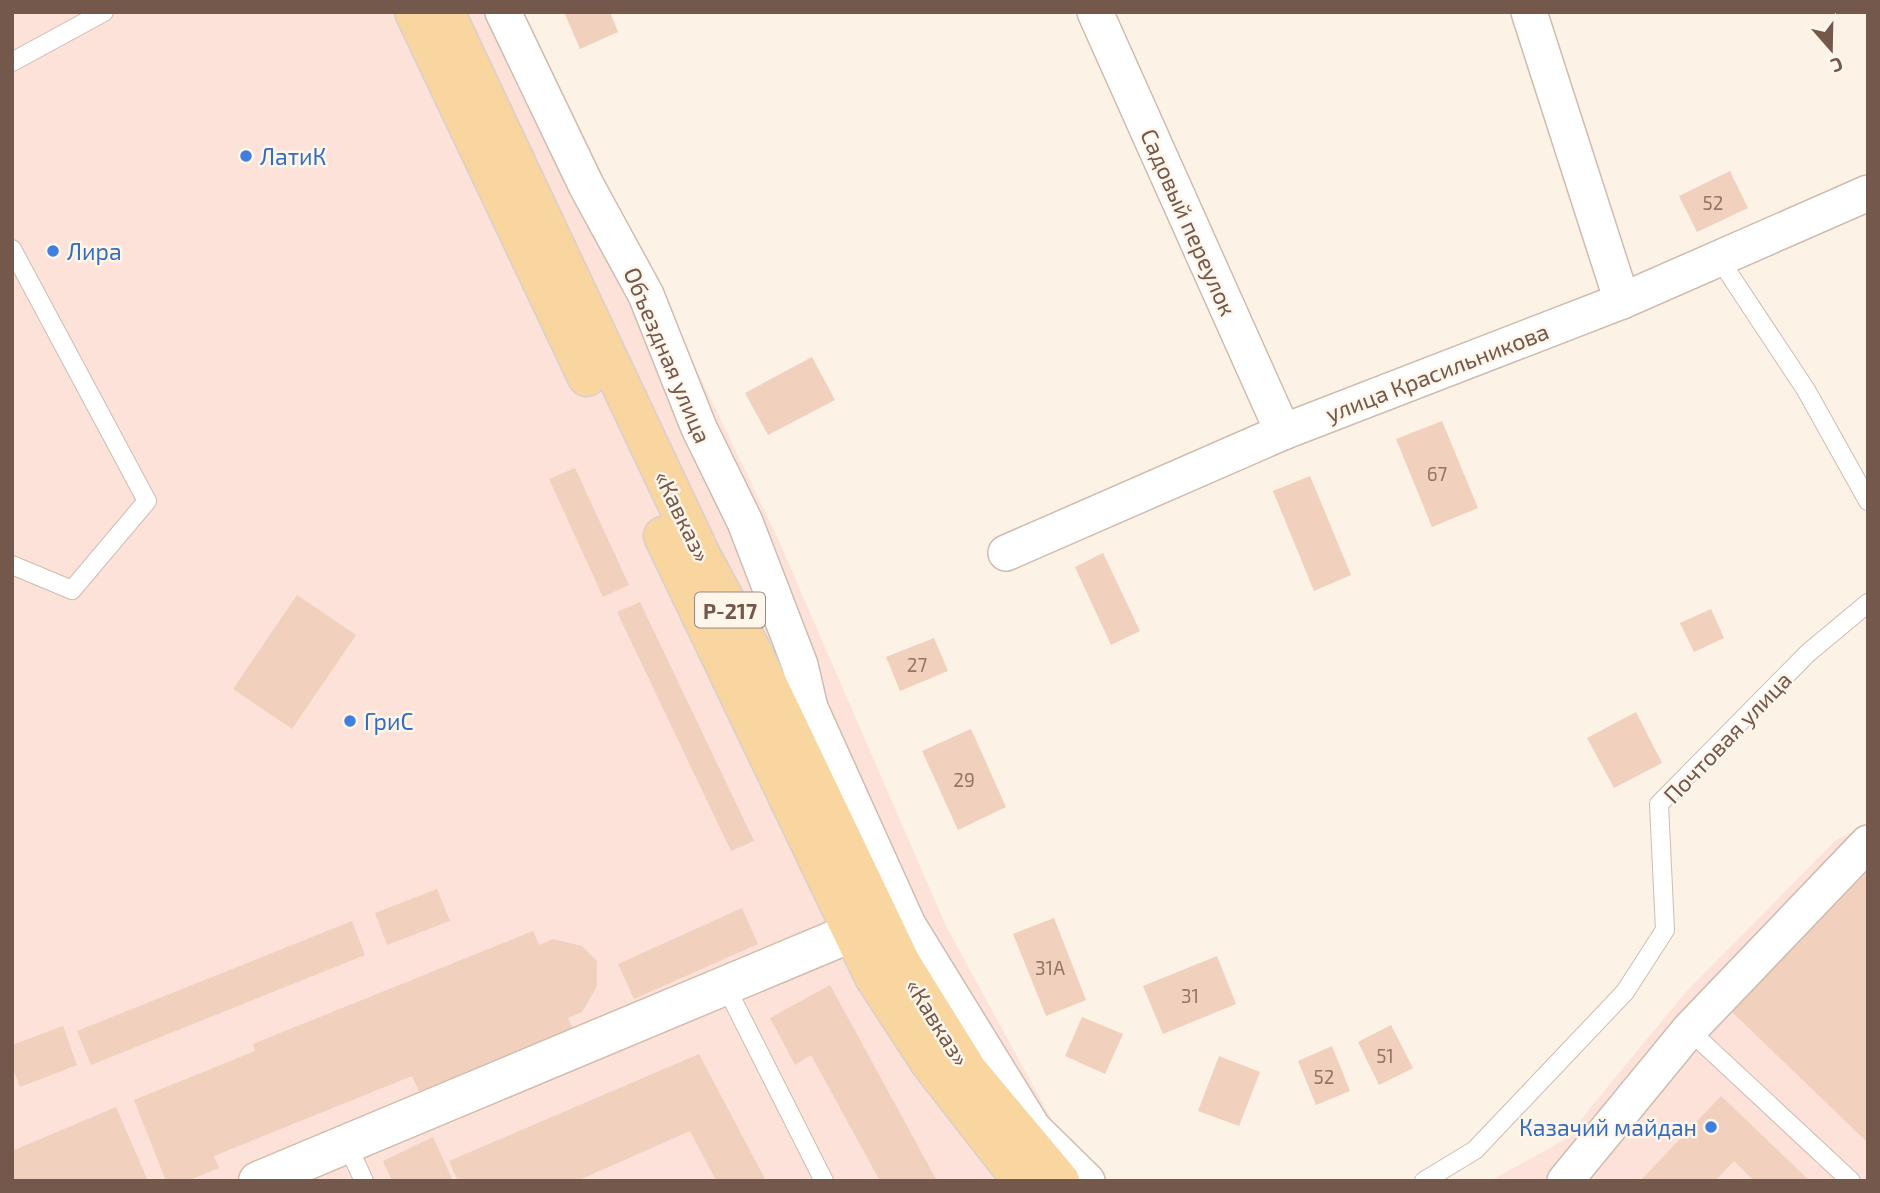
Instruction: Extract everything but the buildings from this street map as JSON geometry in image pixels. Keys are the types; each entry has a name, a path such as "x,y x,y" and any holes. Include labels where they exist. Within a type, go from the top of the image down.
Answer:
{"main road":[{"name":"«Кавказ»","path":"414,12 866,927 901,964 968,1071 1060,1181"},
{"name":"«Кавказ»","path":"445,12 701,555 749,645 801,721 866,927 874,977 930,1063 1022,1181"}],"street":[{"name":"Объездная улица","path":"503,12 586,184 646,295 699,428 745,522 800,664 801,721 908,925 1033,1128 1087,1181"},
{"name":"Садовый переулок","path":"1095,12 1283,432"},
{"path":"1529,12 1622,301"},
{"name":"улица Красильникова","path":"1006,553 1283,432 1622,301 1868,193"},
{"path":"1565,1181 1689,1030 1868,843"},
{"path":"258,1181 866,927"}],"lane":[{"path":"12,62 104,12"},
{"path":"12,249 147,501 72,590 12,565"},
{"path":"1720,260 1806,390 1868,501"},
{"name":"Почтовая улица","path":"1424,1181 1475,1150 1625,992 1665,930 1659,804 1808,653 1868,603"},
{"path":"725,985 824,1181"},
{"path":"1689,1030 1851,1181"},
{"path":"347,1144 364,1181"}],"shaded area":[{"path":"12,12 524,12 778,539 946,926 1085,1181 12,1181"},
{"path":"1868,824 1868,1181 1490,1181 1563,1141 1685,993 1836,840"}],"place":[{"name":"ЛатиК","path":"246,156"},
{"name":"Лира","path":"53,251"},
{"name":"ГриС","path":"350,721"},
{"name":"Казачий майдан","path":"1711,1127"}]}
